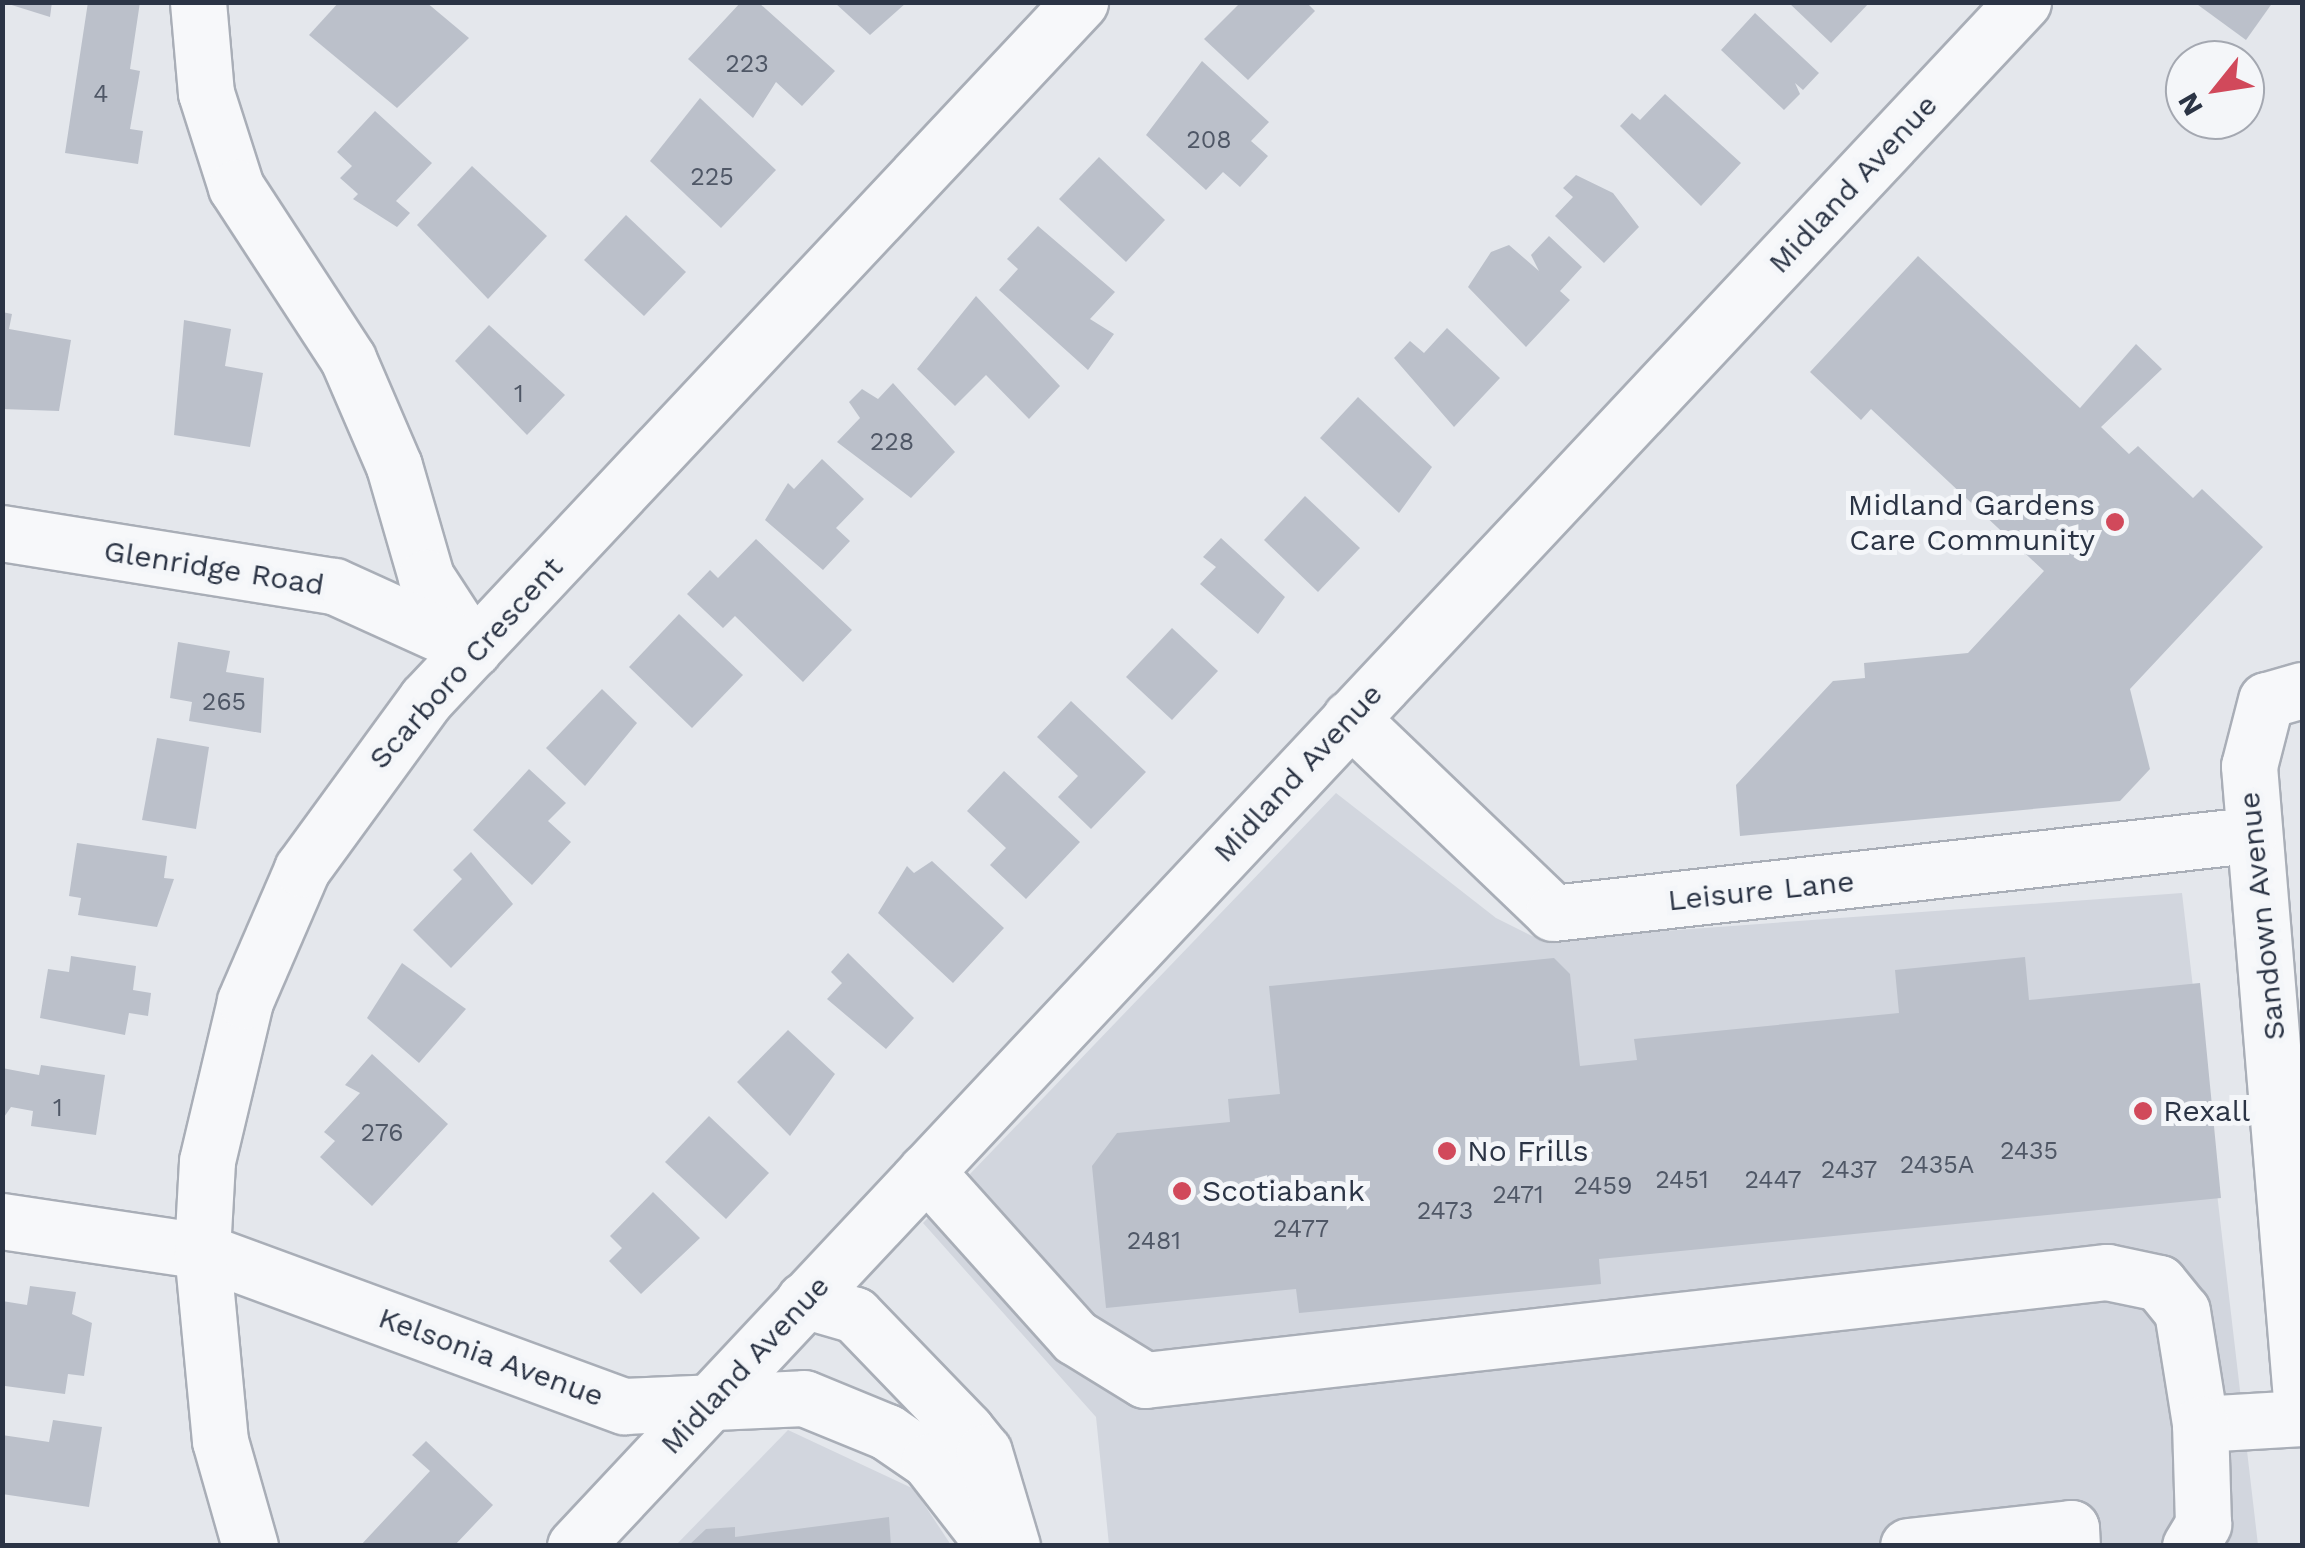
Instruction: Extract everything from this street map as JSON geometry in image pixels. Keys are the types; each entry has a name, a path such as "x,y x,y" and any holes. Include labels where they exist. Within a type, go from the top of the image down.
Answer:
{"street":[{"path":"198,2 206,93 236,187 348,359 394,466 426,577 473,649"},
{"name":"Scarboro Crescent","path":"250,1546 220,1441 202,1251 221,1082 302,869 357,783 473,649 1080,2"},
{"name":"Midland Avenue","path":"575,1546 2023,2"},
{"name":"Glenridge Road","path":"2,534 334,586 473,649"},
{"name":"Sandown Avenue","path":"2302,690 2266,700 2248,766 2250,835 2291,1078 2302,1414"},
{"name":"Leisure Lane","path":"1350,718 1553,913 2250,835"},
{"path":"926,1171 1075,1337 1145,1380 2107,1272 2159,1283 2182,1311 2200,1424 2203,1524 2190,1546"},
{"name":"Kelsonia Avenue","path":"2,1221 202,1251 624,1406 804,1398 888,1432 929,1461 995,1546"},
{"path":"804,1300 854,1316 966,1430 984,1452 1012,1546"},
{"path":"2200,1424 2302,1414"},
{"path":"1908,1546 2071,1528 2072,1546"}],"shaded area":[{"path":"1336,793 1496,918 1540,940 2182,893 2258,1545 1109,1545 1096,1417 923,1223"},
{"path":"788,1430 914,1489 951,1545 675,1546"}],"building":[{"path":"2,2 52,2 50,17"},
{"path":"88,2 140,2 130,69 140,71 130,129 143,131 138,164 65,153"},
{"path":"339,2 426,2 469,38 397,108 309,35"},
{"path":"741,2 758,2 835,71 802,106 776,82 753,118 688,59"},
{"path":"1788,2 1870,2 1831,43"},
{"path":"2194,2 2273,2 2246,40"},
{"path":"835,3 906,3 870,35"},
{"path":"1240,3 1307,3 1315,11 1248,80 1204,39"},
{"path":"1755,13 1819,73 1803,90 1795,83 1800,94 1784,110 1721,50"},
{"path":"1202,61 1269,122 1251,141 1268,156 1240,187 1223,172 1206,190 1146,135"},
{"path":"1665,94 1741,163 1701,206 1620,126 1632,113 1640,120"},
{"path":"700,98 776,170 721,228 650,161"},
{"path":"375,111 432,163 396,201 410,213 397,227 353,199 358,194 340,178 352,166 337,152"},
{"path":"1099,157 1165,220 1126,262 1059,199"},
{"path":"472,166 547,236 488,299 417,225"},
{"path":"1576,175 1613,193 1639,227 1604,263 1555,216 1573,197 1563,188"},
{"path":"626,215 686,272 644,316 584,260"},
{"path":"1038,226 1115,292 1090,319 1114,334 1088,370 999,290 1018,269 1007,259"},
{"path":"1549,236 1582,267 1560,291 1570,300 1526,347 1468,287 1491,252 1509,245 1539,271 1531,255"},
{"name":"Midland Gardens Care Community","path":"1918,256 2080,408 2136,344 2162,369 2101,427 2129,454 2138,446 2193,498 2202,489 2263,547 2130,689 2150,769 2120,801 1740,836 1736,785 1833,681 1865,678 1864,663 1968,653 2044,571 1871,409 1861,420 1810,372"},
{"path":"976,296 1060,386 1029,419 986,375 955,406 917,369"},
{"path":"2,312 12,314 9,329 71,340 59,411 2,409"},
{"path":"184,320 231,329 225,366 263,373 250,447 174,435"},
{"path":"489,325 565,395 527,435 455,361"},
{"path":"1447,328 1500,378 1454,427 1394,358 1410,341 1424,353"},
{"path":"893,383 955,452 911,498 837,442 860,418 849,402 862,389 878,399"},
{"path":"1358,397 1432,467 1399,513 1320,438"},
{"path":"822,459 864,499 836,528 850,541 823,570 765,520 788,483 794,489"},
{"path":"1305,496 1360,548 1318,592 1264,540"},
{"path":"1221,538 1285,597 1258,634 1200,584 1216,567 1203,557"},
{"path":"756,539 852,630 803,682 735,616 723,628 687,594 710,570 718,578"},
{"path":"679,614 743,675 692,728 629,667"},
{"path":"1172,628 1218,671 1172,720 1126,677"},
{"path":"178,642 230,651 226,672 264,678 261,733 189,721 192,702 170,698"},
{"path":"602,689 637,723 585,786 546,748"},
{"path":"1071,701 1146,772 1091,829 1058,797 1078,776 1037,737"},
{"path":"157,738 209,747 196,829 142,820"},
{"path":"529,769 566,803 548,821 571,842 532,885 473,830"},
{"path":"1004,771 1080,842 1026,899 990,865 1006,848 967,811"},
{"path":"77,843 167,856 164,878 174,879 157,927 78,915 81,898 69,896"},
{"path":"471,852 513,904 451,968 413,930 462,879 453,870"},
{"path":"932,861 1004,928 953,983 878,913 907,866 914,873"},
{"path":"848,953 914,1018 886,1049 827,999 842,983 831,972"},
{"path":"71,956 136,966 133,990 151,993 148,1016 129,1013 125,1035 40,1018 48,969 69,972"},
{"path":"2025,957 2029,1000 2200,983 2221,1198 1599,1259 1601,1284 1299,1313 1296,1289 1106,1308 1092,1166 1117,1133 1230,1122 1228,1099 1280,1094 1269,986 1554,958 1570,974 1580,1066 1637,1060 1634,1039 1899,1013 1895,970"},
{"path":"402,963 466,1009 419,1063 367,1018"},
{"path":"788,1030 835,1074 790,1136 737,1082"},
{"path":"372,1054 448,1124 372,1206 320,1157 335,1141 324,1132 360,1093 345,1085"},
{"path":"41,1065 105,1075 96,1135 31,1126 33,1111 11,1107 2,1120 2,1068 39,1075"},
{"path":"709,1116 769,1173 726,1219 665,1162"},
{"path":"653,1192 700,1238 641,1294 609,1261 622,1248 610,1236"},
{"path":"30,1286 76,1292 72,1314 92,1323 84,1376 68,1374 65,1394 5,1386 2,1301 27,1305"},
{"path":"53,1420 102,1427 89,1507 2,1494 2,1435 49,1442"},
{"path":"426,1441 493,1505 454,1546 360,1546 430,1471 412,1455"},
{"path":"889,1517 891,1546 688,1546 706,1529 735,1527 735,1537"}],"place":[{"name":"Midland Gardens Care Community","path":"2115,522"},
{"name":"Rexall","path":"2143,1111"},
{"name":"No Frills","path":"1447,1151"},
{"name":"Scotiabank","path":"1182,1191"}]}
